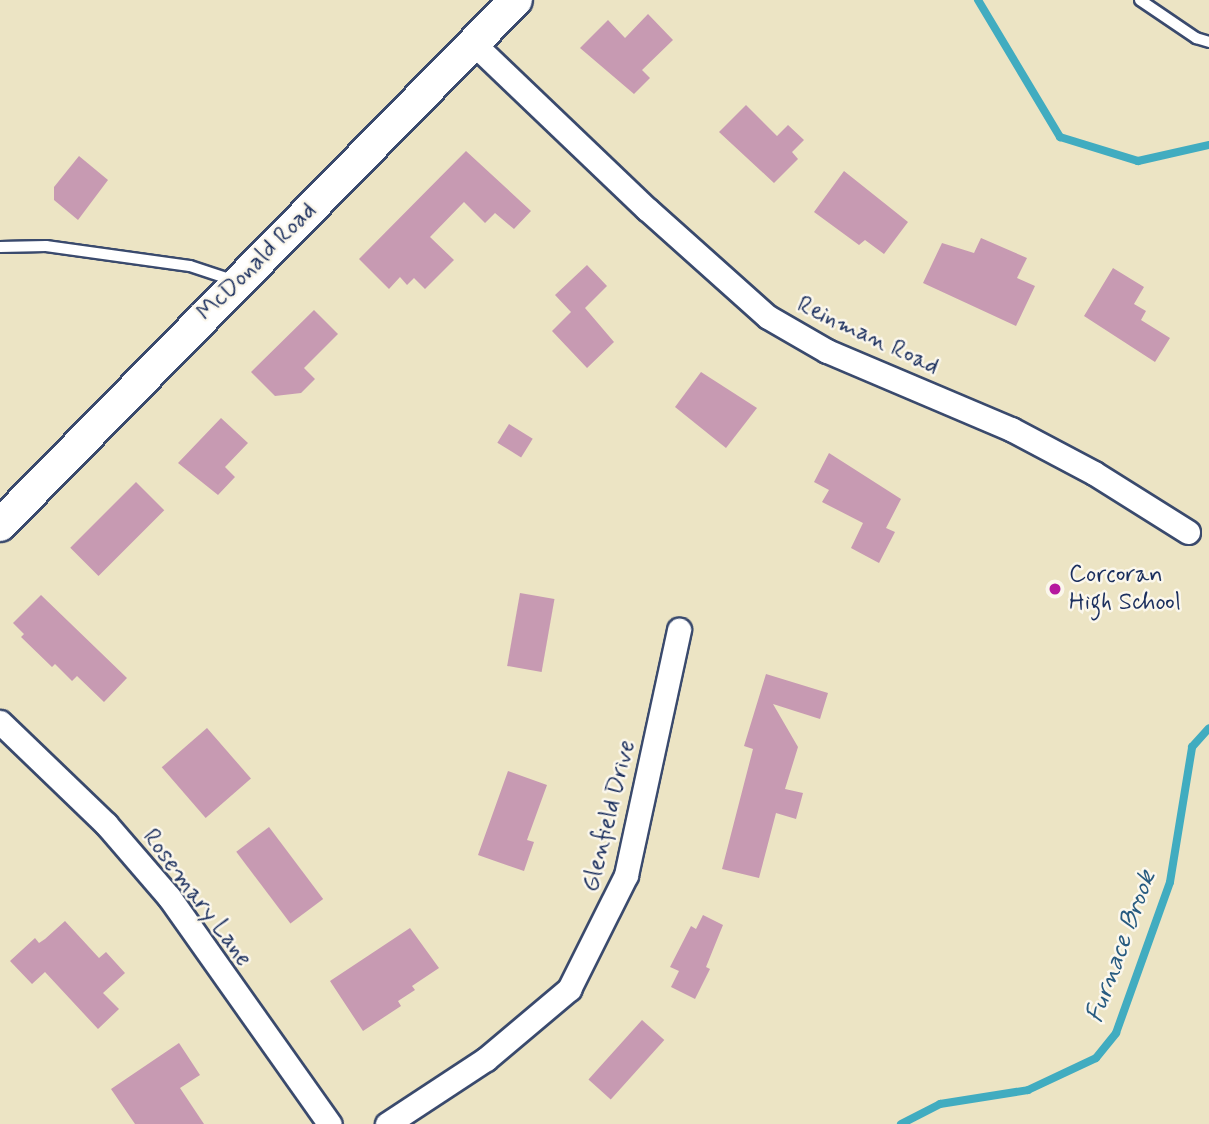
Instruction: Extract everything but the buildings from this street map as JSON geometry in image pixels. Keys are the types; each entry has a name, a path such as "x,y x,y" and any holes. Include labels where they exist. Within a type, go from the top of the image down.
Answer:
{"street":[{"name":"McDonald Road","path":"0,525 516,0"},
{"name":"Reinman Road","path":"473,43 647,209 768,317 827,351 1011,429 1094,473 1188,533"},
{"name":"Glenfield Drive","path":"387,1124 486,1059 569,989 626,875 679,631"},
{"name":"Rosemary Lane","path":"0,722 106,824 169,897 330,1124"}],"lane":[{"path":"1140,0 1196,38 1209,42"},
{"path":"0,247 46,246 190,266 237,282"}],"waterway":[{"path":"978,0 1060,137 1138,161 1209,145"},
{"name":"Furnace Brook","path":"901,1124 940,1104 1028,1090 1096,1058 1116,1033 1170,882 1192,747 1209,728"}],"place":[{"name":"Corcoran High School","path":"1055,589"}]}
